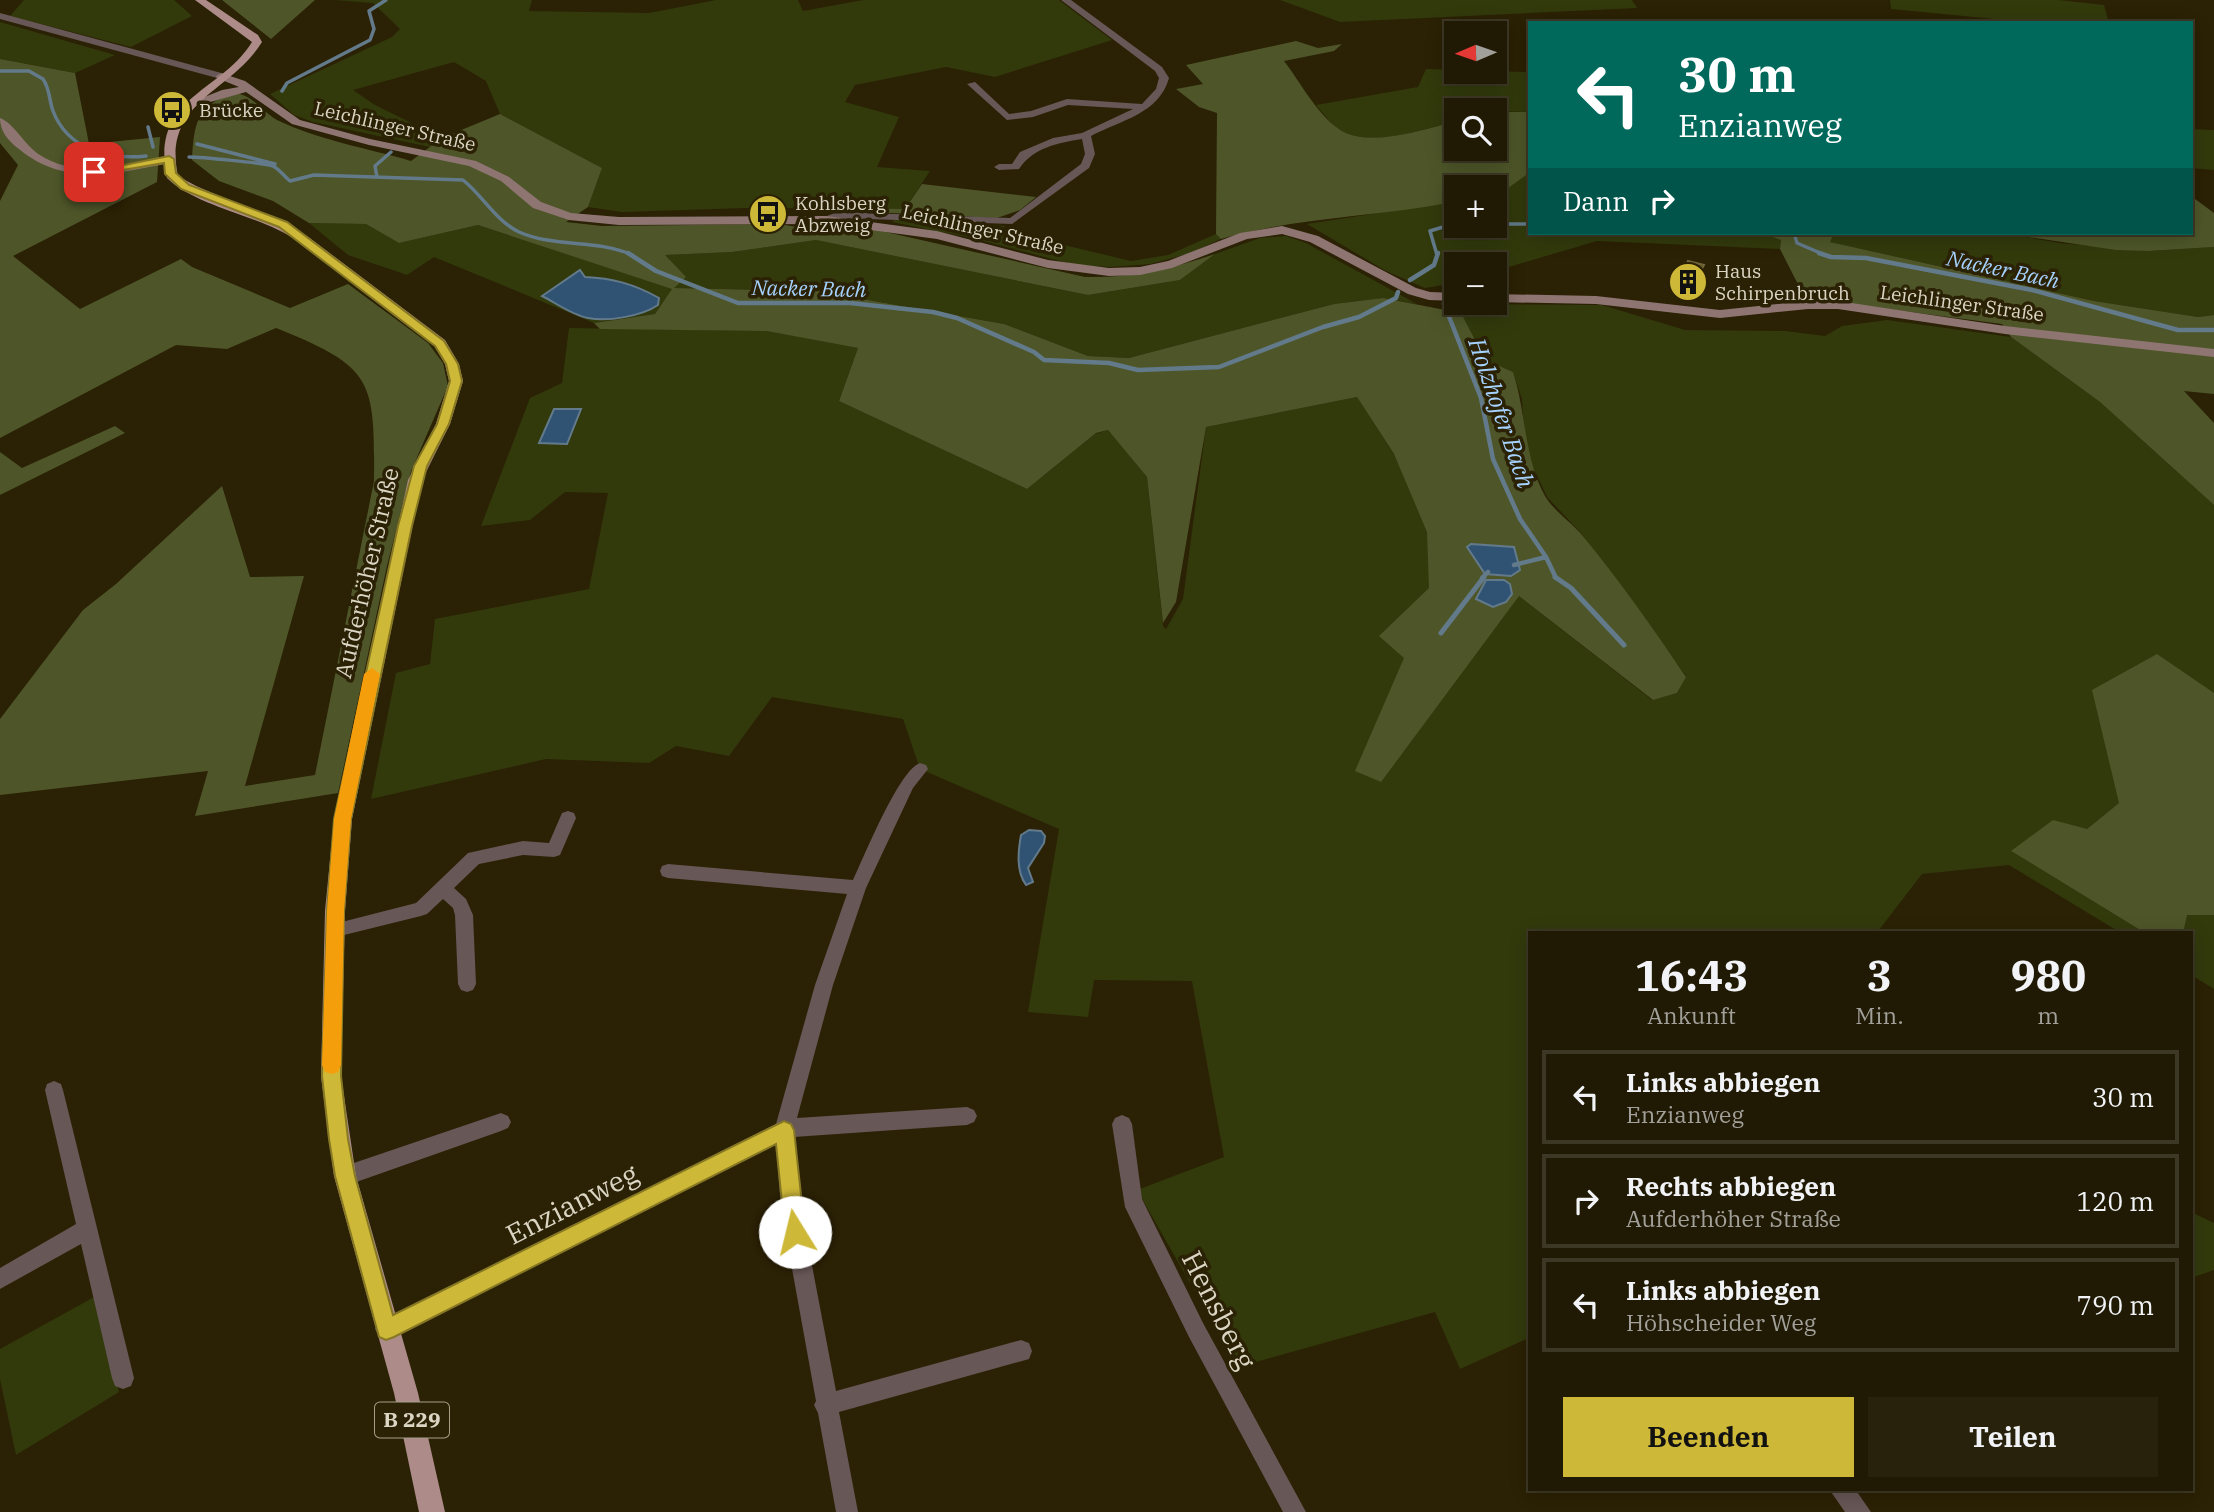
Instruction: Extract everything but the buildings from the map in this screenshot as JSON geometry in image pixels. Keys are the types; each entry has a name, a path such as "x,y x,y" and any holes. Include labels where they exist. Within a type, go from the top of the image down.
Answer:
{"main road":[{"path":"0,121 31,157 60,169 106,171 169,159 174,130 186,108 256,46 256,39 200,0"},
{"name":"Leichlinger Straße","path":"220,76 249,88 283,115 306,126 481,166 505,179 537,205 557,214 619,221 826,220 937,235 1048,264 1109,272 1159,267 1244,236 1289,231 1314,239 1412,291 1444,297"},
{"path":"186,108 226,92 249,88"},
{"name":"Aufderhöher Straße","path":"169,159 170,174 180,184 283,225 412,321 440,344 452,364 456,381 443,424 415,480 357,742 343,819 331,1076 345,1176 406,1394 432,1512"},
{"name":"Leichlinger Straße","path":"1507,298 1596,300 1720,314 1808,305 1838,305 2005,330 2214,353"}],"street":[{"path":"999,167 1015,167 1024,154 1057,140 1085,136 1142,107 1161,89 1163,74 1065,0"},
{"path":"0,16 220,76"},
{"path":"972,84 995,108 1009,117 1033,114 1067,102 1142,107"},
{"path":"826,220 837,215 1012,221 1088,163 1090,154 1085,136"},
{"path":"847,1512 790,1208 784,1130 824,985 858,888 907,785 920,769"},
{"path":"336,930 415,912 428,906 474,858 523,848 554,850 568,818"},
{"path":"668,871 858,888"},
{"path":"444,890 460,904 464,915 467,985"},
{"path":"54,1090 123,1378"},
{"name":"Enzianweg","path":"386,1329 784,1130 808,1125 967,1116"},
{"path":"345,1176 501,1122"},
{"name":"Hensberg","path":"1122,1124 1132,1200 1196,1330 1295,1512"},
{"path":"0,1279 89,1228"},
{"path":"825,1405 1021,1351"},
{"path":"1842,1491 1860,1512"}],"green space":[{"path":"24,0 174,0 192,16 131,47 10,16"},
{"path":"222,0 315,0 271,39"},
{"path":"335,0 532,0 529,11 649,13 716,0 798,0 803,11 863,0 1059,0 1112,40 995,77 946,67 855,85 845,102 899,117 877,167 930,171 905,209 745,208 622,212 588,207 602,168 500,114 486,81 454,62 353,90 375,105 442,138 430,147 313,122 294,115 270,94 392,37 400,29 373,3"},
{"path":"1280,0 1632,0 1637,8 1340,22"},
{"path":"1890,0 2059,0 2104,5 2108,21 2016,21 1891,9"},
{"path":"0,22 115,55 75,73 0,59"},
{"path":"1296,41 1318,48 1342,44 1334,51 1284,61 1316,106 1339,129 1351,135 1380,137 1444,124 1444,161 1507,161 1507,112 1528,112 1528,174 1507,188 1507,175 1444,175 1444,204 1276,226 1221,239 1216,234 1217,113 1199,107 1176,89 1203,84 1186,65"},
{"path":"0,59 75,73 89,144 160,137 157,182 13,256 80,309 181,259 192,267 290,308 348,284 428,343 443,363 448,386 411,471 387,566 338,793 195,816 208,771 0,795 0,719 83,610 116,584 222,486 250,577 304,576 245,786 315,775 374,481 374,447 369,398 362,381 350,367 332,354 276,328 227,349 176,345 0,438 0,201 18,165 0,143"},
{"path":"1426,69 1444,70 1444,84 1507,84 1507,71 1528,72 1528,112 1507,111 1507,98 1444,98 1444,124 1397,135 1351,135 1339,129 1316,105 1418,87"},
{"path":"232,93 239,94 251,99 277,120 293,127 411,161 442,138 500,114 602,168 588,207 566,222 602,226 779,224 797,227 868,228 1085,277 1151,272 1215,254 1180,280 1088,295 816,240 732,252 665,255 686,277 674,288 817,291 1004,324 1088,356 1129,358 1334,304 1383,298 1444,310 1444,315 1462,315 1474,338 1478,357 1513,372 1529,451 1545,496 1582,535 1609,569 1686,677 1677,693 1653,700 1519,596 1381,782 1355,771 1404,658 1379,636 1429,588 1427,532 1394,454 1357,397 1206,427 1176,602 1163,623 1147,477 1108,430 1096,433 1027,489 839,401 858,348 767,331 600,329 594,323 655,314 672,289 478,225 399,243 366,224 309,223 273,201 219,181 192,160 199,118 220,98"},
{"path":"2193,129 2214,130 2214,170 2193,168"},
{"path":"1528,174 1528,235 1767,235 1781,240 1780,249 1597,241 1507,267 1507,252 1444,252 1444,285 1425,288 1386,271 1307,224 1444,203 1444,238 1507,238 1507,187"},
{"path":"922,184 1036,197 1020,210 997,218 849,211 851,208 905,209"},
{"path":"2193,197 2214,213 2214,247 2116,250 2015,235 2193,235"},
{"path":"892,222 1005,226 1001,230 1131,261 1168,255 1216,234 1221,239 1188,254 1150,264 1111,267 1075,265 972,238"},
{"path":"309,223 366,224 399,243 478,225 672,288 664,255 732,252 816,240 1088,295 1180,280 1215,254 1260,238 1286,236 1306,243 1417,304 1383,298 1334,304 1129,358 1088,356 1004,324 817,291 673,288 655,314 594,323 434,257 407,275 348,255"},
{"path":"1767,235 1833,235 1830,242 2094,301 2198,317 2214,315 2214,394 2184,391 2214,423 2214,505 2100,402 2011,337 2002,324 1805,298 1780,249 1781,240"},
{"path":"1834,235 2013,235 2060,243 2148,251 2214,247 2214,315 2198,317 2094,301 1829,242"},
{"path":"1507,304 1602,305 1685,330 1785,331 1825,336 1842,326 1887,320 2011,337 2100,402 2214,505 2214,693 2119,803 2087,829 2011,851 2142,931 2118,931 2009,865 1922,874 1880,931 1528,931 1528,1338 1460,1369 1435,1312 1238,1367 1137,1190 1224,1157 1192,981 1094,980 1088,1017 1028,1012 1059,829 920,769 903,719 772,697 729,756 676,746 649,763 546,759 371,799 396,673 430,664 435,619 589,589 608,493 565,492 530,520 481,526 530,398 562,383 569,328 770,331 858,348 839,401 1027,489 1095,434 1108,430 1147,477 1163,626 1166,629 1183,599 1206,427 1357,397 1395,456 1519,596 1652,700 1677,693 1686,676 1580,532 1547,497 1525,450 1522,399 1513,372 1477,358 1460,315 1507,315"},
{"path":"115,426 125,433 0,495 0,452 22,468"},
{"path":"2157,654 2214,693 2214,915 2187,915 2183,931 2142,931 2011,851 2053,820 2087,829 2119,803 2092,690"},
{"path":"2186,915 2214,915 2214,989 2193,976 2193,931 2183,931"},
{"path":"2193,1213 2214,1223 2214,1270 2193,1277"},
{"path":"96,1296 119,1392 16,1455 0,1379 0,1349"}],"water":[{"path":"580,270 585,277 614,280 641,289 659,298 658,305 634,315 596,319 576,314 542,296"},
{"path":"554,409 581,409 567,444 539,443"},
{"path":"1471,544 1514,547 1520,570 1511,576 1485,574 1467,547"},
{"path":"1486,580 1504,580 1510,584 1512,594 1506,602 1493,607 1476,599"},
{"path":"1029,830 1041,831 1045,836 1044,843 1028,868 1033,882 1026,885 1019,868 1019,855 1021,835"}],"waterway":[{"path":"282,91 287,83 370,40 374,29 369,11 386,0"},
{"name":"Nacker Bach","path":"0,71 29,71 43,79 60,124 69,135 91,150 118,156 146,156"},
{"path":"148,127 153,147"},
{"path":"197,144 275,164"},
{"path":"377,177 375,166 391,152"},
{"name":"Nacker Bach","path":"189,157 273,166 290,181 314,175 463,180 496,215 519,232 547,240 605,247 630,254"},
{"name":"Nacker Bach","path":"1507,224 1528,224"},
{"name":"Nacker Bach","path":"1437,255 1430,231 1444,227"},
{"name":"Nacker Bach","path":"1795,235 1797,243 1825,255"},
{"name":"Nacker Bach","path":"1410,280 1434,265 1438,253"},
{"name":"Nacker Bach","path":"1819,253 1825,255"},
{"name":"Nacker Bach","path":"630,254 656,271 738,303 850,303 933,312 957,318 1034,352 1044,360 1109,363 1138,370 1219,367 1323,327 1359,317 1396,298 1398,292"},
{"name":"Nacker Bach","path":"1825,255 1866,258 2032,290 2178,330 2214,330"},
{"name":"Holzhofer Bach","path":"1448,315 1481,398 1493,459 1520,519 1546,557"},
{"name":"Holzhofer Bach","path":"1514,565 1546,557"},
{"name":"Holzhofer Bach","path":"1546,557 1556,578"},
{"name":"Holzhofer Bach","path":"1482,578 1488,572"},
{"name":"Holzhofer Bach","path":"1441,633 1484,577"},
{"name":"Holzhofer Bach","path":"1556,578 1571,588 1624,645"}],"slow traffic":[{"path":"332,1065 335,911 343,819 372,674"}],"place":[{"name":"Brücke","path":"172,110"},
{"name":"Kohlsberg Abzweig","path":"768,214"},
{"name":"Haus Schirpenbruch","path":"1688,282"}],"route":[{"path":"94,172 169,159 170,174 176,181 196,192 283,225 423,330 440,344 452,364 456,381 452,398 443,424 415,480 357,742 343,819 335,911 331,1076 338,1139 341,1161 386,1329 549,1250 784,1130 790,1208 795,1232"}]}
